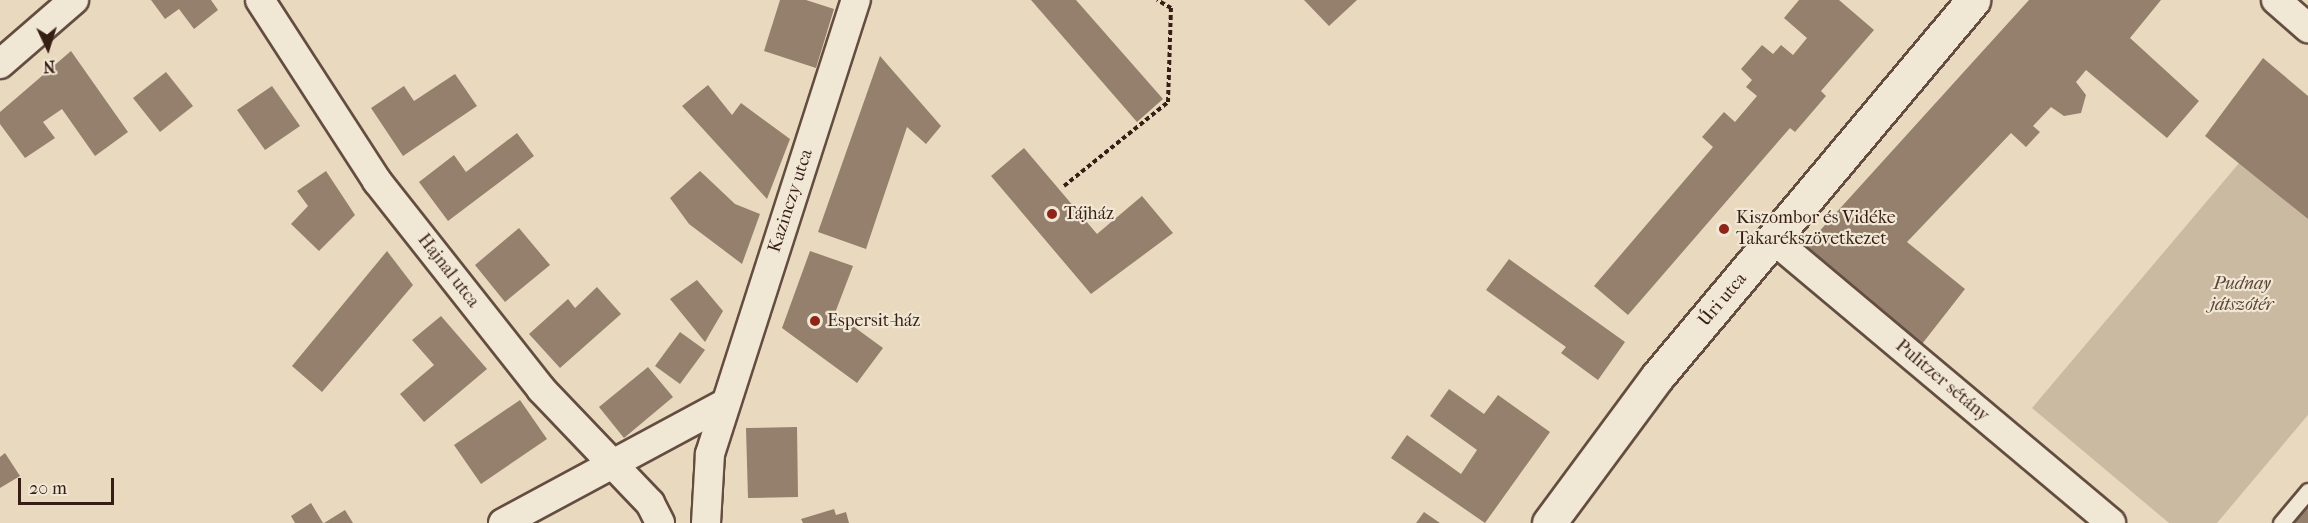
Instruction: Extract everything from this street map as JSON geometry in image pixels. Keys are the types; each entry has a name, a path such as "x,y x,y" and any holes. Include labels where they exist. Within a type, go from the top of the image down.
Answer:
{"main road":[{"name":"Úri utca","path":"1549,523 1658,377 1973,0"}],"street":[{"path":"0,64 74,0"},
{"name":"Hajnal utca","path":"260,0 376,181 541,389 608,463 650,503 660,523"},
{"name":"Kazinczy utca","path":"706,523 710,454 856,0"},
{"path":"2276,0 2308,28"},
{"name":"Pulitzer sétány","path":"1774,240 2111,523"},
{"path":"503,523 608,463 726,403"}],"lane":[{"path":"2281,523 2308,491"}],"path":[{"path":"1064,186 1168,102 1171,8 1156,0"}],"green space":[{"name":"Pudnay játszótér","path":"2240,162 2308,219 2308,415 2217,523 2169,523 2032,408"}],"building":[{"path":"151,0 211,0 218,10 194,29 179,9 165,19"},
{"path":"780,0 806,0 834,9 816,68 764,51"},
{"path":"1031,0 1076,0 1163,99 1137,122"},
{"path":"1304,0 1357,0 1329,26"},
{"path":"1799,0 1839,0 1874,30 1821,91 1826,96 1795,132 1790,128 1628,315 1594,286 1713,147 1702,137 1724,112 1735,122 1757,96 1746,87 1752,80 1741,69 1762,45 1773,54 1781,45 1793,55 1807,38 1784,18"},
{"path":"2029,0 2161,0 2130,38 2199,101 2167,138 2086,70 2076,82 2086,95 2081,113 2064,116 2051,107 2033,126 2040,132 2026,147 2011,133 1907,242 1965,289 1922,344 1805,247"},
{"path":"71,51 128,132 95,156 62,109 43,122 55,138 25,158 0,124 0,112"},
{"path":"880,56 941,126 926,144 907,127 866,249 818,232"},
{"path":"2263,58 2308,96 2308,219 2205,136"},
{"path":"166,72 193,106 160,132 133,98"},
{"path":"455,74 477,106 403,156 371,108 404,86 414,101"},
{"path":"708,85 732,115 741,103 790,139 767,199 682,106"},
{"path":"272,86 300,126 265,150 237,110"},
{"path":"517,133 534,156 448,221 419,182 454,155 466,172"},
{"name":"Tájház","path":"1024,148 1097,234 1142,196 1173,233 1091,294 991,176"},
{"path":"326,171 355,215 319,251 291,224 308,206 297,191"},
{"path":"700,171 735,204 760,214 742,264 689,224 670,198"},
{"path":"519,228 550,265 505,302 475,265"},
{"path":"387,251 413,285 322,392 292,366"},
{"name":"Espersit-ház","path":"810,251 853,266 835,313 883,348 857,383 782,328"},
{"path":"1509,259 1625,342 1598,380 1561,353 1566,347 1486,290"},
{"path":"697,280 723,311 705,342 670,299"},
{"path":"597,287 621,314 560,368 529,334 568,299 575,308"},
{"path":"441,316 487,369 424,422 400,394 434,365 412,340"},
{"path":"680,332 705,350 680,384 655,366"},
{"path":"648,367 673,397 624,438 599,407"},
{"path":"1449,389 1484,414 1498,395 1550,432 1485,523 1391,458 1407,435 1461,474 1477,450 1430,416"},
{"path":"520,400 547,439 481,484 454,445"},
{"path":"797,427 798,497 748,498 746,428"},
{"path":"5,453 20,476 0,488 0,457"},
{"path":"311,503 323,523 295,523 291,516"},
{"path":"2308,503 2308,523 2290,523"},
{"path":"834,509 836,515 846,512 849,523 803,523 801,519"},
{"path":"345,510 353,523 324,523"},
{"path":"1424,512 1440,523 1416,523"}],"place":[{"name":"Tájház","path":"1052,214"},
{"name":"Kiszombor és Vidéke Takarékszövetkezet","path":"1724,229"},
{"name":"Espersit-ház","path":"815,321"}]}
